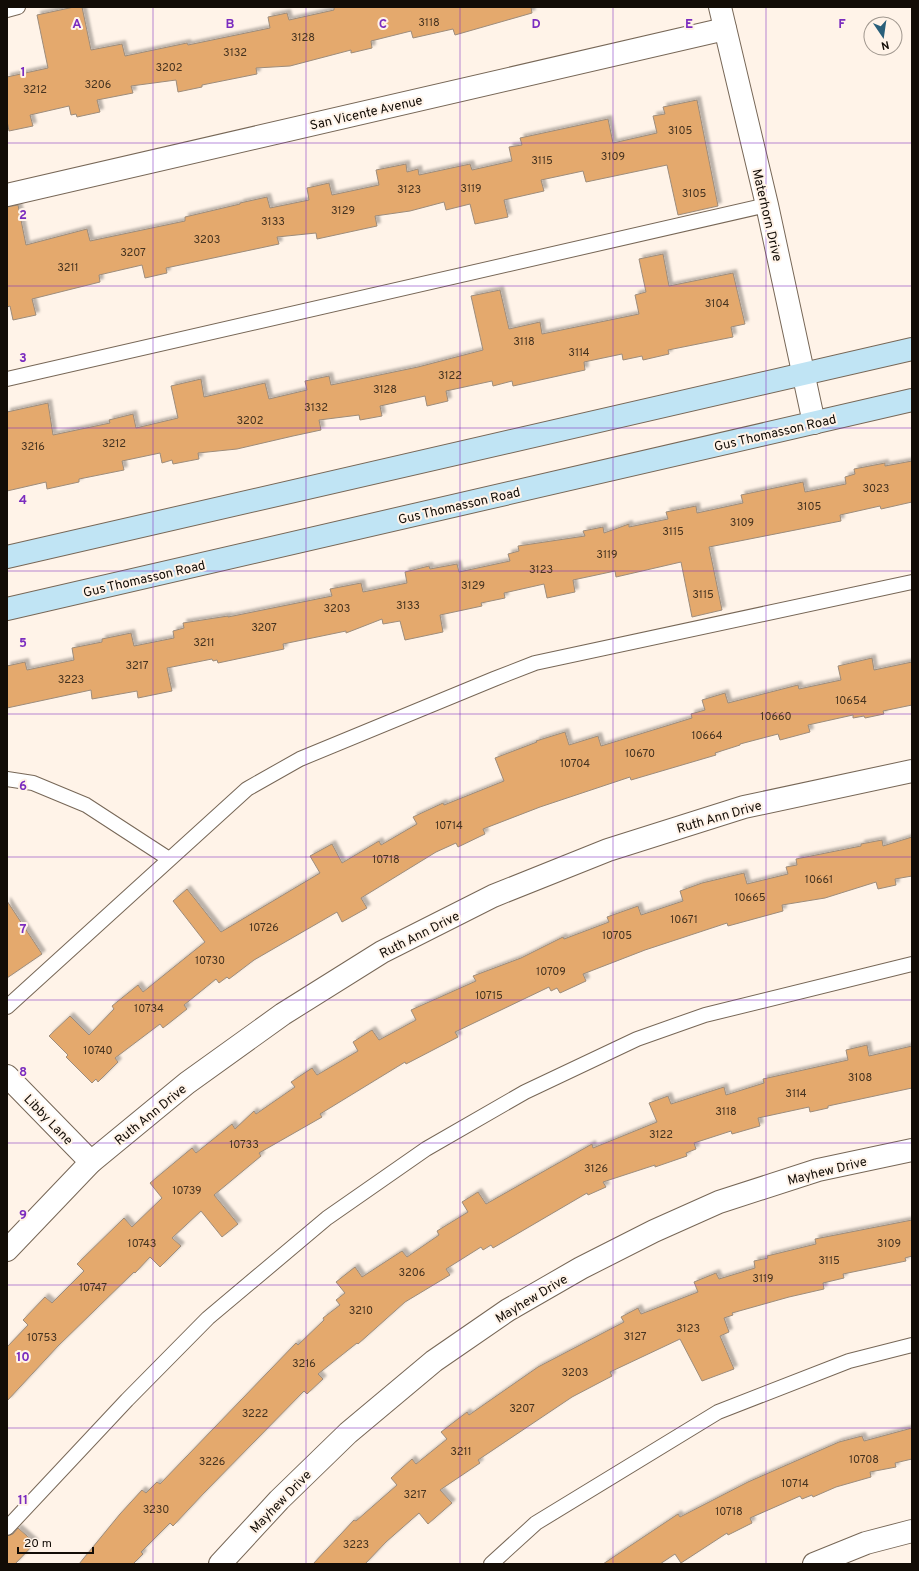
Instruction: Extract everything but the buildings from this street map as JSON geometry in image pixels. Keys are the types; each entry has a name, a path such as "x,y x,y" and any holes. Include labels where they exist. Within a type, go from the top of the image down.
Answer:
{"main road":[{"path":"7,557 912,349"},
{"name":"Gus Thomasson Road","path":"7,609 912,400"}],"street":[{"name":"Materhorn Drive","path":"720,7 766,205 814,423"},
{"name":"San Vicente Avenue","path":"7,195 725,29"},
{"name":"Ruth Ann Drive","path":"7,1250 91,1162 187,1083 283,1014 382,952 493,896 608,850 744,807 912,771"},
{"name":"Libby Lane","path":"7,1076 91,1162"},
{"name":"Mayhew Drive","path":"220,1564 279,1500 348,1433 434,1361 508,1310 581,1268 654,1231 719,1202 818,1170 912,1150"},
{"path":"814,1564 866,1543 912,1531"}],"lane":[{"path":"7,10 18,7"},
{"path":"7,380 766,205"},
{"path":"7,1007 247,789 294,762 494,679 535,664 912,582"},
{"path":"7,779 33,783 86,805 169,859"},
{"path":"7,1528 127,1400 208,1318 327,1218 426,1149 525,1092 637,1039 705,1015 912,964"},
{"path":"491,1564 536,1523 718,1412 849,1360 912,1345"}]}
